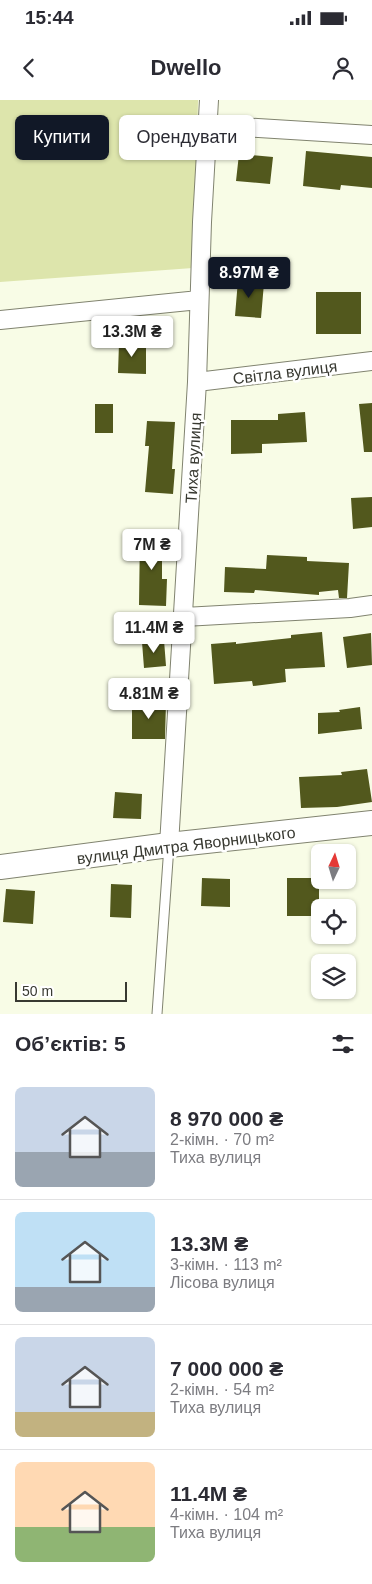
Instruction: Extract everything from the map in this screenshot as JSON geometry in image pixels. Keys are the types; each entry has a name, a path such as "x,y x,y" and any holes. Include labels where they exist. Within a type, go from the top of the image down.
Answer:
{"street":[{"name":"Тиха вулиця","path":"208,115 209,100"},
{"path":"255,128 372,135"},
{"name":"Тиха вулиця","path":"169,845 197,382 206,160"},
{"path":"0,320 199,300"},
{"name":"Світла вулиця","path":"197,382 372,361"},
{"path":"184,618 372,605"},
{"name":"вулиця Дмитра Яворницького","path":"0,867 169,845 372,824"}],"lane":[{"path":"157,1014 169,845"}],"green space":[{"path":"0,100 198,100 198,115 119,115 119,160 196,160 193,268 0,282"}],"building":[{"path":"306,151 372,157 372,188 341,185 340,190 303,186"},
{"path":"255,155 273,157 270,184 236,181 238,160 255,160"},
{"path":"238,280 264,283 261,318 235,316"},
{"path":"316,292 361,292 361,334 316,334"},
{"path":"119,343 146,343 146,374 118,373"},
{"path":"372,403 372,452 364,452 359,404"},
{"path":"95,404 113,404 113,433 95,433"},
{"path":"305,412 307,442 262,444 262,453 231,454 231,420 278,420 278,414"},
{"path":"147,421 175,422 172,469 175,469 173,494 145,492 149,446 145,446"},
{"path":"372,497 372,527 353,529 351,498"},
{"path":"140,533 162,534 162,579 167,579 166,606 139,605"},
{"path":"267,555 307,557 307,561 349,563 347,598 339,598 338,590 319,592 319,595 255,590 254,593 224,592 225,567 266,569"},
{"path":"322,632 325,667 285,669 286,682 253,686 252,681 214,684 211,644 236,642 236,644 291,638 291,635"},
{"path":"371,633 372,665 347,668 343,637"},
{"path":"164,640 166,666 144,668 142,642"},
{"path":"132,701 166,702 165,739 132,739"},
{"path":"360,707 362,729 318,734 318,713 340,712 339,710"},
{"path":"367,769 372,802 337,807 301,808 299,777 342,775 341,772"},
{"path":"115,792 142,794 141,819 113,818"},
{"path":"202,878 230,879 230,907 201,906"},
{"path":"287,878 311,878 311,889 319,889 319,899 311,899 311,916 287,916"},
{"path":"111,884 132,885 131,918 110,917"},
{"path":"6,889 35,891 33,924 3,922"}]}
